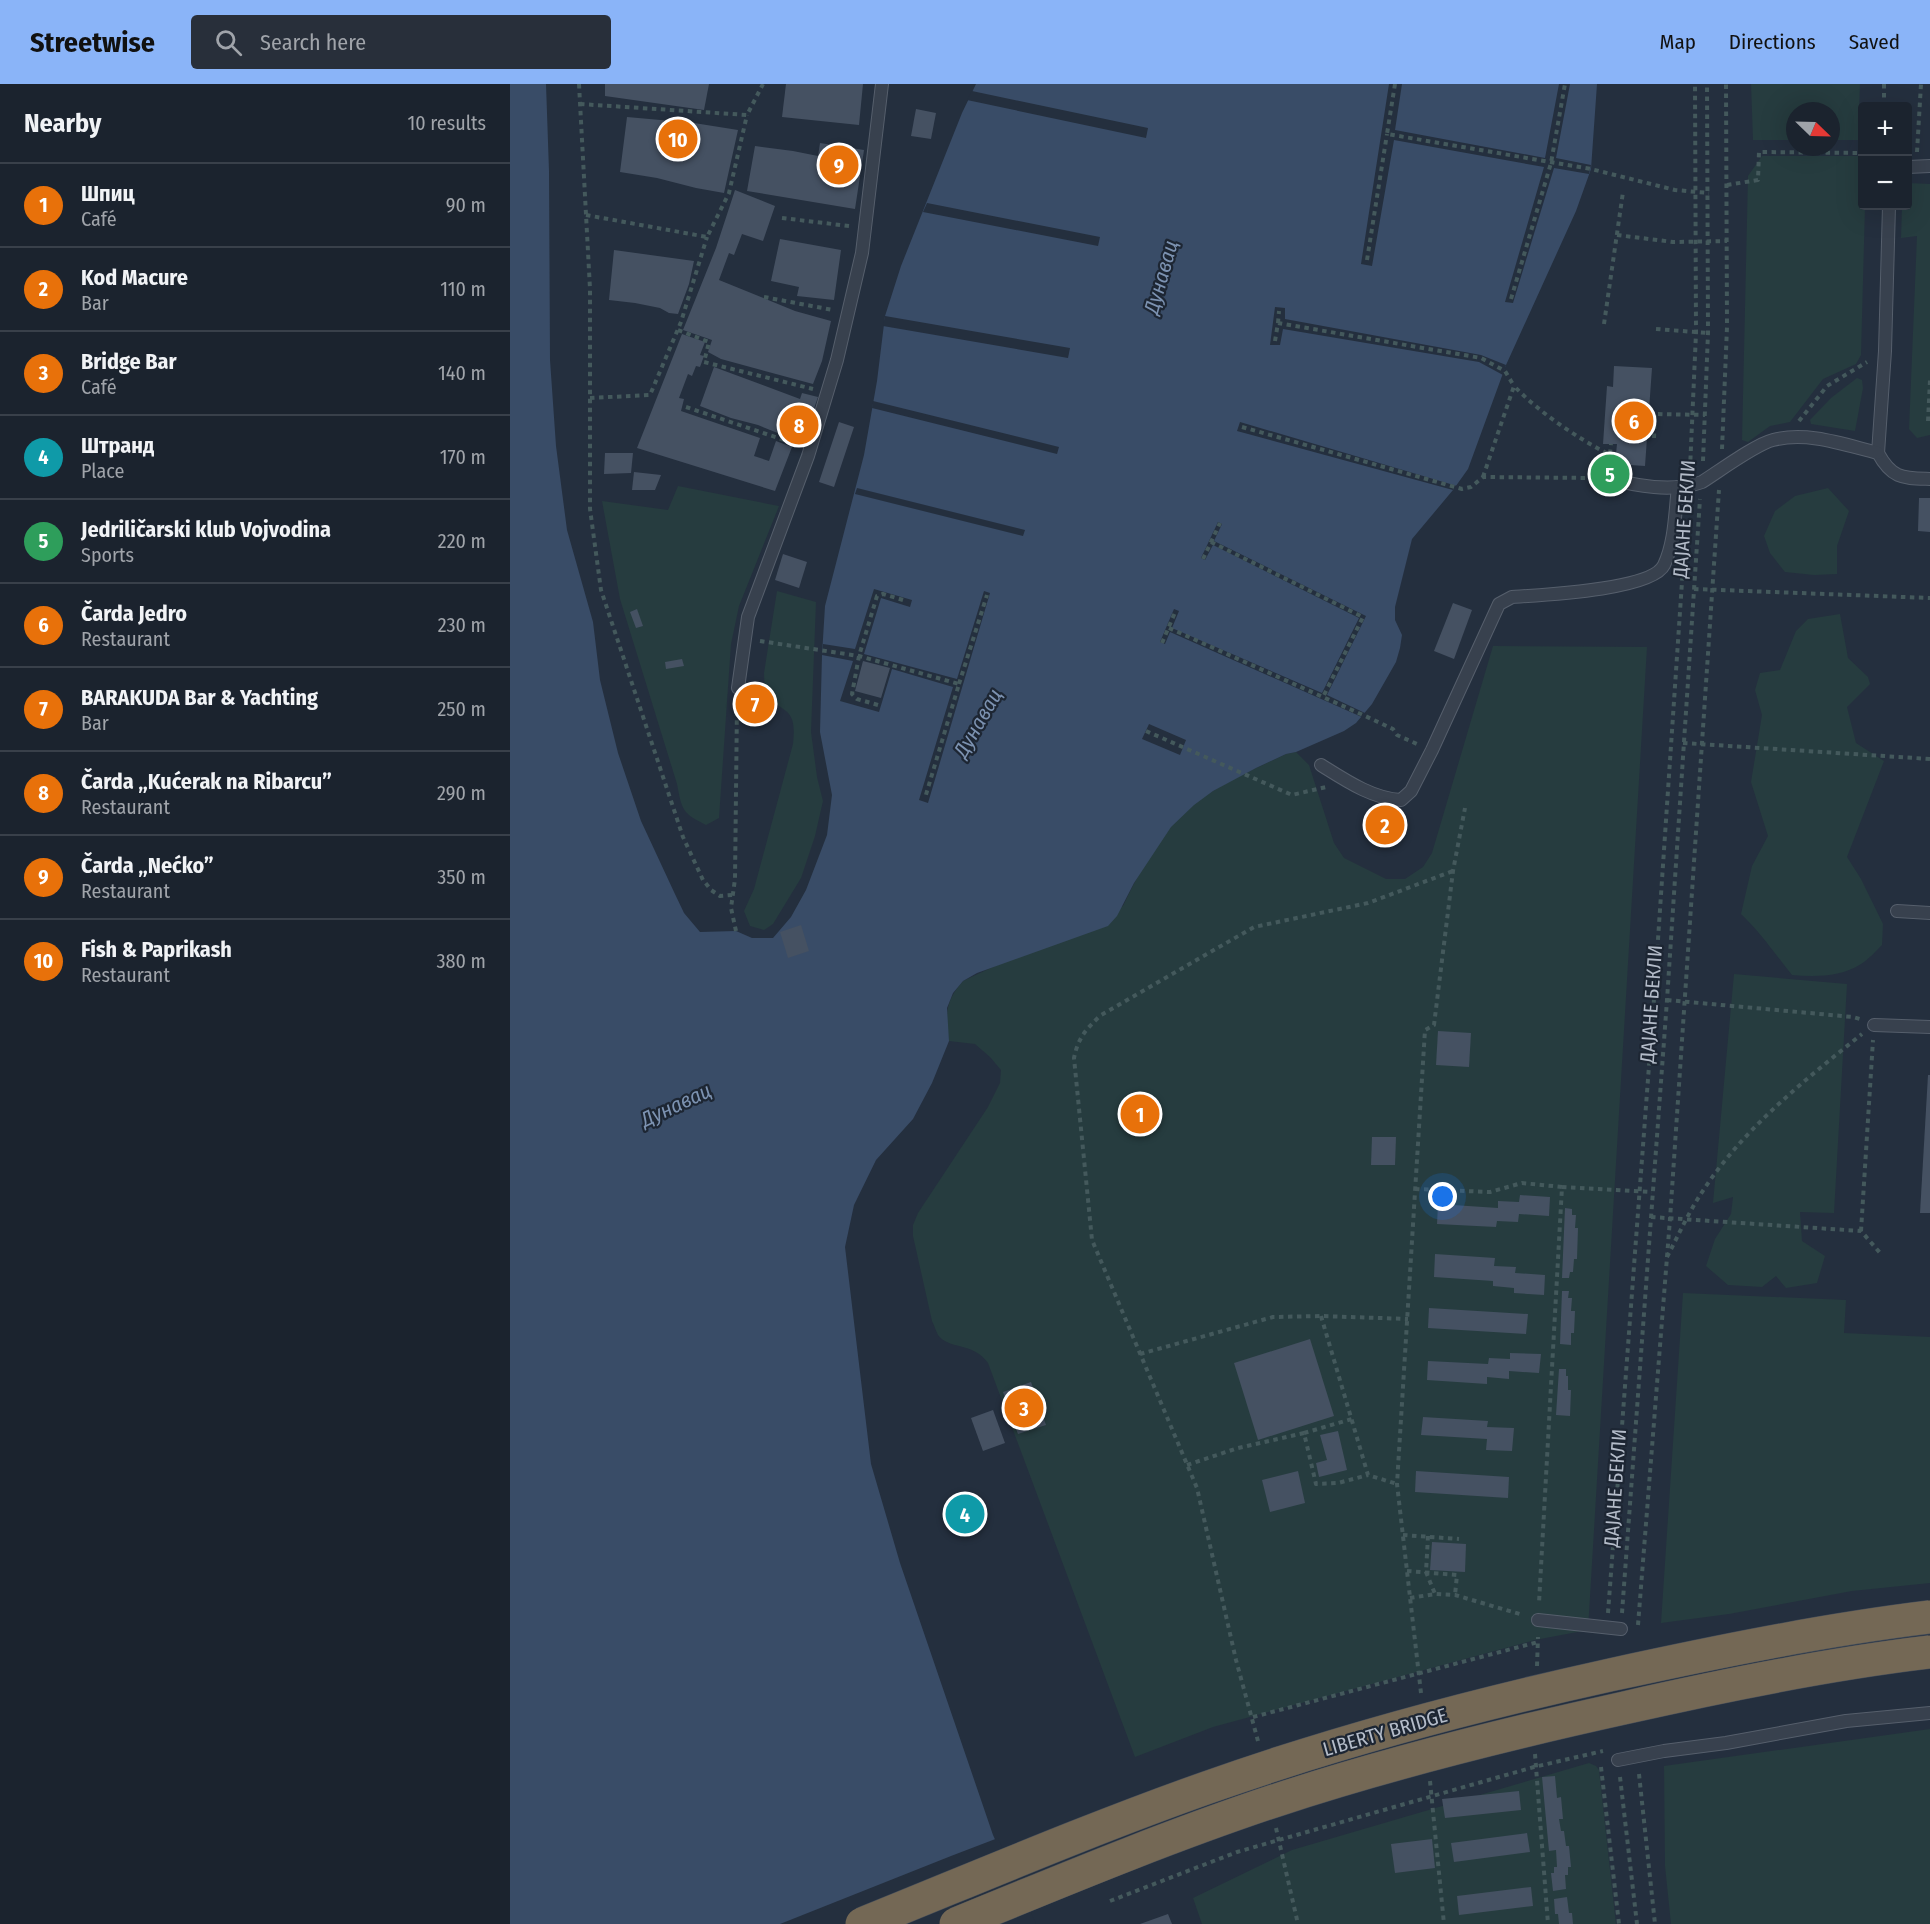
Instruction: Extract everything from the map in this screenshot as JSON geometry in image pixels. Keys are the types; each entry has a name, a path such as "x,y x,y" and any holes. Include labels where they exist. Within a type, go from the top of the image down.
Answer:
{"highway":[{"name":"LIBERTY BRIDGE","path":"862,1924 1140,1812 1331,1746 1510,1697 1668,1662 1859,1625 1930,1617"},
{"name":"LIBERTY BRIDGE","path":"956,1924 1165,1840 1275,1801 1386,1767 1519,1731 1676,1696 1865,1660 1930,1652"}],"lane":[{"path":"738,688 748,618 811,449 828,393 848,312 862,253 882,84"},
{"path":"1912,166 1930,166"},
{"path":"1889,210 1885,351 1878,453 1886,468 1904,478 1930,479"},
{"path":"1606,478 1629,484 1684,487 1702,482 1772,440 1786,438 1807,437 1878,453"},
{"path":"1321,765 1349,782 1390,800 1401,800 1411,791 1432,750 1499,604 1512,597 1606,588 1652,576 1663,567 1671,545 1684,487"},
{"path":"1897,911 1930,913"},
{"path":"1874,1025 1930,1027"},
{"path":"1538,1620 1621,1629"},
{"path":"1618,1754 1637,1755 1726,1743 1846,1721 1930,1713"}],"path":[{"path":"579,84 590,289 590,510 601,590 683,837 703,880 711,890 720,896 732,895"},
{"path":"590,398 650,395 678,330 707,237 729,193 747,115 764,84"},
{"path":"1367,260 1395,84"},
{"path":"1511,299 1551,162 1565,84"},
{"path":"1684,487 1693,415 1696,333 1695,84"},
{"name":"ДАЈАНЕ БЕКЛИ","path":"1621,1629 1667,1000 1706,415 1709,193 1707,84"},
{"path":"1638,1628 1670,1219 1720,470 1726,338 1726,84"},
{"path":"1884,84 1884,102"},
{"path":"1912,166 1921,84"},
{"path":"580,104 747,115"},
{"path":"1387,134 1591,169 1675,190 1709,193"},
{"path":"1727,185 1758,180 1759,152 1858,153"},
{"path":"1604,324 1623,192"},
{"path":"586,215 707,237"},
{"path":"782,218 865,228"},
{"path":"1617,235 1673,242 1727,241"},
{"path":"764,297 848,312"},
{"path":"1275,341 1279,311"},
{"path":"1278,323 1481,358 1505,371 1514,386 1535,405 1585,442 1610,455"},
{"path":"1656,329 1708,333"},
{"path":"678,330 709,342 704,362 828,393"},
{"path":"1786,438 1827,386 1885,351"},
{"path":"1928,421 1930,380"},
{"path":"1242,427 1455,488 1467,489 1483,477 1514,386"},
{"path":"686,407 811,449"},
{"path":"1654,438 1655,414 1706,415"},
{"path":"1483,477 1606,478"},
{"path":"1203,559 1220,523"},
{"path":"1211,542 1363,617 1323,697"},
{"path":"1606,1629 1640,1191 1683,565"},
{"path":"1694,589 1930,598"},
{"path":"878,705 857,699 852,694 859,656 877,596 883,594 903,600"},
{"path":"925,798 987,595"},
{"path":"1162,643 1176,610"},
{"path":"1168,628 1393,729 1397,735 1432,750"},
{"path":"744,639 859,656 959,684"},
{"path":"736,931 731,908 735,879 738,688"},
{"path":"1146,731 1292,795 1349,782"},
{"path":"1683,743 1930,759"},
{"path":"1419,1673 1396,1484 1425,1030 1434,1025 1452,872 1466,808"},
{"path":"1260,1751 1236,1660 1197,1488 1092,1240 1074,1058 1077,1043 1087,1028 1101,1015 1254,927 1368,903 1452,872"},
{"path":"1667,1000 1853,1017"},
{"path":"1666,1259 1697,1199 1737,1146 1769,1113 1813,1074 1874,1025"},
{"path":"1874,1025 1861,1231 1881,1254"},
{"path":"1415,1190 1490,1192 1522,1183 1652,1192"},
{"path":"1537,1676 1538,1620 1562,1187"},
{"path":"1651,1217 1861,1231"},
{"path":"1321,1316 1368,1474"},
{"path":"1140,1353 1274,1317 1408,1319"},
{"path":"1187,1465 1238,1448 1352,1419"},
{"path":"1304,1433 1316,1484 1338,1483 1368,1474 1396,1484"},
{"path":"1403,1535 1459,1539"},
{"path":"1428,1536 1426,1572 1435,1594"},
{"path":"1407,1571 1457,1575 1455,1595"},
{"path":"1410,1598 1435,1594 1455,1595 1538,1620"},
{"path":"1252,1717 1538,1642"},
{"path":"1602,1740 1601,1776 1619,1924"},
{"path":"1535,1744 1534,1767 1548,1924"},
{"path":"1110,1901 1237,1852 1534,1767 1601,1751 1618,1754 1637,1924"},
{"path":"1637,1755 1655,1924"},
{"path":"1431,1796 1444,1924"},
{"path":"1274,1818 1298,1924"}],"green space":[{"path":"1751,84 1860,84 1858,140 1840,140 1840,102 1786,102 1786,140 1753,140"},
{"path":"1762,156 1858,156 1858,210 1865,210 1861,355 1856,364 1823,379 1790,422 1770,426 1748,442 1742,440 1748,176"},
{"path":"1912,183 1930,184 1930,435 1917,438 1909,429 1917,236 1901,238 1902,210 1912,210"},
{"path":"1857,378 1862,380 1863,388 1855,431 1811,424 1810,420 1831,398"},
{"path":"678,486 779,506 739,606 731,644 719,818 706,825 688,814 682,805 620,599 602,501 668,510"},
{"path":"1828,488 1849,511 1837,546 1837,574 1814,575 1785,572 1770,553 1764,536 1775,511 1795,496"},
{"path":"777,591 816,602 811,732 823,801 815,836 801,878 773,924 764,930 750,926 744,911 754,889 794,734 790,715 781,707 765,699 764,673"},
{"path":"1840,614 1848,658 1868,677 1870,684 1847,707 1856,743 1884,761 1847,857 1861,879 1883,924 1882,945 1864,962 1836,974 1792,975 1741,914 1752,866 1768,836 1751,782 1762,715 1755,690 1760,673 1780,670 1796,631 1808,619"},
{"path":"1493,646 1647,647 1588,1630 1535,1640 1213,1727 1135,1757 988,1363 976,1352 943,1340 938,1335 932,1321 913,1236 913,1225 918,1213 988,1107 1000,1083 1001,1070 975,1044 949,1041 947,1016 949,1003 963,981 1123,906 1150,855 1170,827 1182,815 1224,784 1286,754 1296,752 1309,765 1334,843 1344,858 1386,879 1405,879 1423,867 1432,853"},
{"path":"1734,974 1847,984 1834,1213 1800,1212 1802,1241 1825,1256 1817,1283 1786,1288 1776,1276 1762,1287 1728,1285 1706,1266 1715,1239 1731,1214 1733,1197 1713,1203"},
{"path":"1683,1293 1846,1300 1844,1333 1930,1337 1930,1583 1852,1591 1729,1614 1661,1623"},
{"path":"1930,1729 1930,1924 1671,1924 1665,1866 1664,1766"},
{"path":"1589,1763 1599,1770 1616,1924 1202,1924 1193,1898 1292,1850"}],"water":[{"name":"Дунавац","path":"510,84 546,84 550,360 556,446 567,530 593,622 600,680 618,753 641,821 684,913 700,932 736,931 752,938 773,938 791,917 806,890 827,835 832,795 820,732 825,606 864,455 885,316 901,266 962,113 976,84 1597,84 1591,169 1576,211 1506,365 1468,469 1412,539 1395,607 1395,620 1402,635 1400,648 1396,662 1372,704 1356,723 1344,731 1256,768 1213,791 1194,805 1171,827 1134,883 1117,916 1108,926 977,973 963,981 953,993 947,1008 949,1041 932,1083 913,1119 876,1160 854,1205 845,1247 871,1464 900,1563 993,1835 1033,1924 510,1924"}],"pier":[{"path":"1389,84 1402,84 1395,130 1545,158 1559,84 1570,84 1556,158 1591,165 1589,174 1554,168 1513,303 1505,302 1544,167 1394,140 1372,266 1361,264"},
{"path":"972,91 1148,128 1146,138 967,100"},
{"path":"927,203 1100,237 1098,246 923,212"},
{"path":"1275,307 1285,308 1285,319 1481,355 1506,365 1503,375 1479,362 1283,329 1280,345 1270,345"},
{"path":"885,316 1070,348 1068,358 883,326"},
{"path":"873,401 1059,447 1057,454 872,408"},
{"path":"1240,422 1457,486 1453,490 1237,431"},
{"path":"857,488 1025,530 1023,536 855,494"},
{"path":"1218,522 1222,524 1214,541 1366,616 1327,695 1367,714 1364,718 1170,632 1165,644 1160,642 1174,609 1179,611 1172,628 1322,693 1359,618 1213,545 1205,560 1201,558"},
{"path":"874,589 912,600 910,607 881,598 864,654 957,679 984,591 990,593 928,803 919,800 953,687 892,669 879,712 840,701 853,661 822,655 823,644 855,649"},
{"path":"1149,724 1186,740 1180,755 1142,739"},
{"path":"998,1838 1036,1924 780,1924 951,1856"}],"building":[{"path":"605,84 709,84 704,110 605,96"},
{"path":"786,84 863,84 859,125 782,117"},
{"path":"916,109 936,113 931,139 911,136"},
{"path":"627,117 694,123 738,130 724,193 620,172"},
{"path":"820,143 864,150 855,209 747,191 755,146 818,156"},
{"path":"735,190 775,206 763,241 742,234 734,255 729,253 719,280 795,311 831,321 822,361 813,384 721,359 708,352 712,340 683,330 716,248"},
{"path":"780,239 841,250 834,300 797,296 799,287 771,281"},
{"path":"614,250 694,261 689,284 678,314 669,313 660,308 609,300"},
{"path":"682,334 705,342 700,355 704,356 700,367 696,366 692,376 688,374 679,398 684,399 681,411 760,438 754,456 769,461 776,441 792,447 775,491 637,448"},
{"path":"1614,366 1652,368 1645,466 1615,464 1617,444 1603,444 1607,386 1613,387"},
{"path":"714,367 800,399 802,393 818,397 803,440 785,436 700,406"},
{"path":"839,422 854,427 834,487 819,482"},
{"path":"605,453 633,453 631,473 604,474"},
{"path":"634,472 661,475 655,490 632,490"},
{"path":"1919,498 1930,498 1930,532 1918,531"},
{"path":"783,554 807,562 799,588 775,580"},
{"path":"1453,603 1472,610 1454,659 1434,651"},
{"path":"637,609 643,626 636,628 630,612"},
{"path":"682,659 684,666 666,669 665,662"},
{"path":"863,661 890,668 881,698 855,691"},
{"path":"1374,813 1395,820 1390,832 1370,825"},
{"path":"801,925 809,951 788,958 780,932"},
{"path":"1438,1031 1471,1033 1469,1067 1436,1065"},
{"path":"1928,1075 1930,1075 1930,1213 1920,1213"},
{"path":"1372,1137 1396,1137 1395,1165 1371,1165"},
{"path":"1520,1195 1550,1197 1549,1216 1519,1214 1518,1222 1497,1221 1496,1227 1437,1224 1438,1204 1498,1208 1498,1201 1519,1202"},
{"path":"1565,1208 1572,1209 1572,1215 1576,1215 1575,1228 1578,1228 1577,1259 1574,1259 1573,1272 1570,1272 1569,1278 1562,1278"},
{"path":"1435,1254 1495,1258 1494,1266 1516,1267 1515,1273 1545,1275 1544,1295 1514,1293 1514,1288 1493,1286 1493,1281 1434,1277"},
{"path":"1562,1291 1569,1291 1568,1298 1572,1298 1571,1311 1575,1311 1571,1345 1560,1344"},
{"path":"1429,1308 1528,1314 1526,1334 1428,1328"},
{"path":"1310,1339 1334,1416 1258,1440 1234,1363"},
{"path":"1510,1353 1541,1354 1539,1373 1509,1371 1509,1379 1487,1377 1487,1384 1427,1380 1428,1361 1488,1364 1489,1358 1510,1359"},
{"path":"1559,1369 1566,1369 1566,1376 1568,1376 1568,1390 1571,1390 1570,1416 1556,1415"},
{"path":"1031,1382 1046,1425 1018,1434 1003,1392"},
{"path":"993,1410 1005,1443 983,1451 971,1418"},
{"path":"1423,1417 1488,1421 1487,1427 1514,1428 1512,1451 1486,1450 1487,1439 1421,1435"},
{"path":"1338,1431 1347,1470 1319,1477 1316,1463 1327,1460 1320,1435"},
{"path":"1298,1471 1305,1503 1270,1512 1262,1480"},
{"path":"1416,1471 1509,1477 1508,1498 1415,1492"},
{"path":"1432,1542 1466,1544 1465,1572 1430,1570"},
{"path":"1555,1776 1557,1798 1561,1797 1563,1819 1559,1819 1561,1831 1564,1831 1566,1846 1569,1846 1571,1867 1568,1867 1568,1875 1565,1875 1566,1889 1553,1891 1551,1873 1554,1873 1554,1867 1557,1867 1556,1850 1549,1851 1542,1777"},
{"path":"1519,1791 1521,1810 1445,1818 1442,1799"},
{"path":"1527,1833 1530,1852 1454,1862 1451,1843"},
{"path":"1432,1839 1435,1868 1395,1873 1391,1844"},
{"path":"1531,1887 1533,1906 1459,1915 1457,1896"},
{"path":"1567,1897 1573,1924 1559,1924 1558,1914 1555,1914 1554,1899"},
{"path":"1168,1914 1172,1924 1140,1924"}],"place":[{"name":"Fish & Paprikash","path":"678,139"},
{"name":"Čarda „Nećko”","path":"839,165"},
{"name":"Čarda Jedro","path":"1634,421"},
{"name":"Čarda „Kućerak na Ribarcu”","path":"799,425"},
{"name":"Jedriličarski klub Vojvodina","path":"1610,474"},
{"name":"BARAKUDA Bar & Yachting","path":"755,704"},
{"name":"Kod Macure","path":"1385,825"},
{"name":"Шпиц","path":"1140,1114"},
{"name":"Bridge Bar","path":"1024,1408"},
{"name":"Штранд","path":"965,1514"}]}
